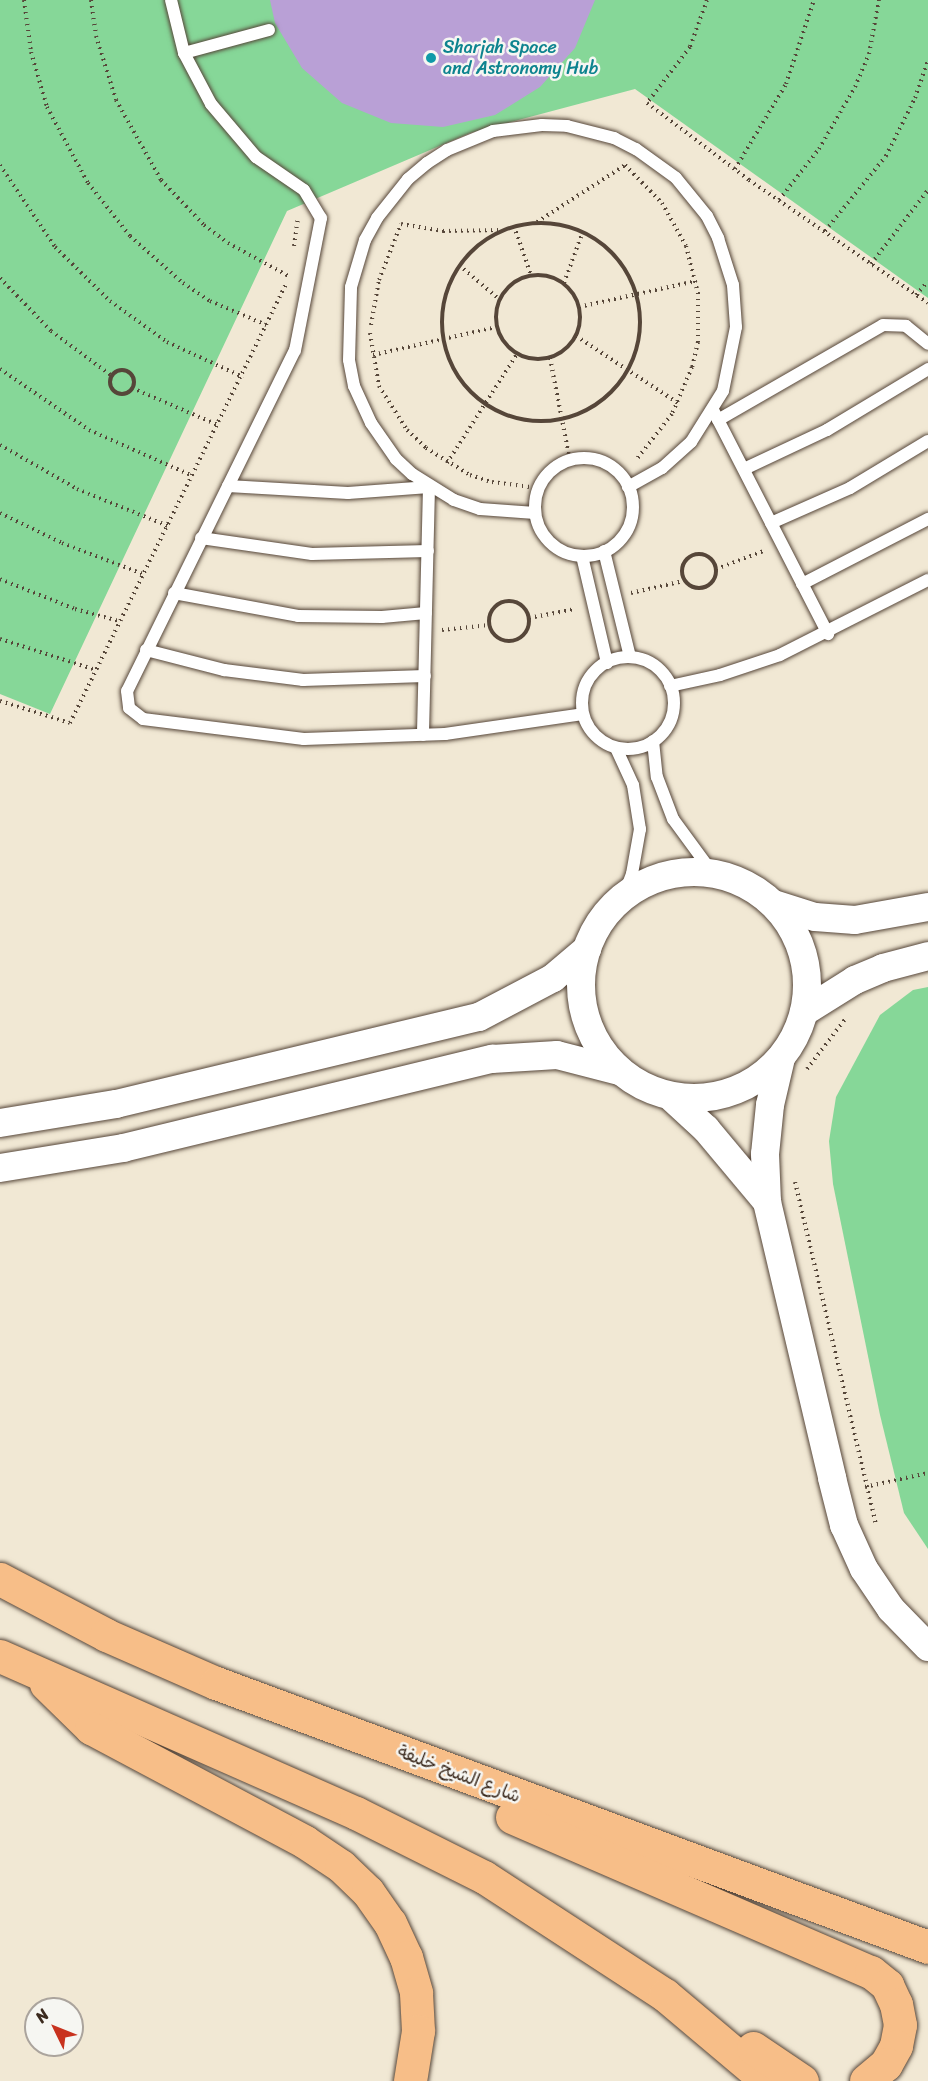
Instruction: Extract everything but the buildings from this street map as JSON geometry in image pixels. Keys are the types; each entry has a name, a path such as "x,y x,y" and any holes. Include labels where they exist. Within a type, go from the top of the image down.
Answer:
{"highway":[{"name":"شارع الشيخ خليفة","path":"0,1579 160,1660 928,1947"},
{"path":"0,1656 421,1843 546,1914 665,1995 767,2081"},
{"path":"40,1675 66,1706 91,1728 305,1842 341,1866 368,1892 399,1940 416,1993 418,2031 410,2081"},
{"path":"319,1720 354,1752 871,1972 887,1985 896,2004 900,2025 896,2046 886,2064 866,2081"},
{"path":"665,1995 711,2016 802,2081"}],"street":[{"path":"793,1065 711,1097 670,1096 643,1087 619,1071 598,1046 584,1015 580,981 587,949 602,920 624,895 653,879 685,872 712,872 748,885 774,904 792,927 804,954 807,983 804,1012 793,1065 770,1105 765,1154 767,1202 844,1525 864,1569 891,1609 928,1647"},
{"path":"774,904 815,917 855,920 928,907"},
{"path":"0,1123 116,1104 479,1017 553,978 587,949"},
{"path":"804,1012 855,980 883,968 928,957"},
{"path":"0,1168 123,1148 492,1059 557,1054 619,1071"},
{"path":"670,1096 706,1129 767,1202"}],"lane":[{"path":"171,0 184,53 211,104 244,147 312,198 321,218 300,336 127,691 129,708 143,719 304,739 423,735 583,714"},
{"path":"184,53 269,30"},
{"path":"535,513 480,509 429,487 396,459 382,442 354,386 349,360 351,287 365,240 408,179 447,150 493,131 542,125 567,126 614,138 657,162 692,196 718,238 736,306 730,370 716,415 828,634"},
{"path":"625,481 677,455 716,415 883,325 906,326 928,344"},
{"path":"744,470 827,430 928,369"},
{"path":"771,523 850,488 928,441"},
{"path":"570,460 602,462 625,481 632,512 630,524 615,544 604,551 582,556 550,543 535,513 538,488 554,468 570,460"},
{"path":"228,486 348,493 429,487"},
{"path":"423,735 429,487"},
{"path":"802,584 928,519"},
{"path":"201,538 312,554 428,551"},
{"path":"604,551 630,657"},
{"path":"582,556 607,663"},
{"path":"670,686 750,667 828,634 928,580"},
{"path":"174,593 246,610 298,616 372,618 426,613"},
{"path":"146,650 224,670 303,680 424,676"},
{"path":"630,657 658,669 670,686 671,716 652,741 642,747 616,748 595,736 583,714 586,684 607,663 630,657"},
{"path":"652,741 657,777 673,819 712,872"},
{"path":"616,748 633,785 640,830 632,874 624,895"}],"path":[{"path":"24,0 31,52 47,107 93,191 130,236 183,283 210,301 269,326"},
{"path":"91,0 96,36 116,100 129,128 161,180 204,225 228,243 290,277"},
{"path":"707,0 690,47 647,103 735,169 928,303"},
{"path":"735,169 786,84 814,0"},
{"path":"779,200 819,149 855,87 869,54 879,0"},
{"path":"825,231 886,156 915,98 928,61"},
{"path":"0,165 56,247 110,301 167,342 243,377"},
{"path":"537,222 625,165 646,185 675,223 696,281 698,342 678,403 625,481"},
{"path":"871,264 928,190"},
{"path":"293,254 300,209 312,198"},
{"path":"537,222 583,231 620,261 637,294 640,332 628,370 604,398 562,419 515,418 485,404 456,374 443,339 444,300 459,265 472,250 503,230 537,222"},
{"path":"503,230 443,231 401,224 387,255 372,307 373,355 379,386 392,409 414,436 447,463 492,482 538,488"},
{"path":"514,226 531,275"},
{"path":"564,283 583,231"},
{"path":"459,265 499,299"},
{"path":"0,701 70,723 119,621 269,326 290,277 291,266"},
{"path":"531,275 564,283 579,307 576,336 561,353 550,358 539,360 517,354 500,338 496,327 499,299 512,283 531,275"},
{"path":"0,279 51,331 112,376"},
{"path":"579,307 696,281"},
{"path":"916,295 928,281"},
{"path":"373,355 496,327"},
{"path":"576,336 678,403"},
{"path":"447,463 517,354"},
{"path":"550,358 570,460"},
{"path":"0,369 88,430 193,476"},
{"path":"132,388 130,373 120,370 112,376 111,387 118,394 132,388 218,425"},
{"path":"0,445 77,489 168,526"},
{"path":"0,513 62,543 143,574"},
{"path":"716,569 710,557 697,554 682,567 684,581 694,588 707,586 716,569 782,544"},
{"path":"0,579 75,609 119,621"},
{"path":"615,597 684,581"},
{"path":"506,601 521,604 529,618 526,633 513,641 497,637 489,625 493,609 506,601"},
{"path":"529,618 594,606"},
{"path":"426,631 489,625"},
{"path":"0,639 96,670"},
{"path":"793,1065 821,1047 854,1012"},
{"path":"793,1176 818,1268 865,1488 877,1529"},
{"path":"865,1488 928,1473"}],"green space":[{"path":"0,0 928,0 928,298 635,89 470,133 287,211 50,714 0,694"},
{"path":"928,987 928,1549 904,1513 880,1415 833,1184 829,1141 836,1097 880,1015 913,990"}],"place":[{"name":"Sharjah Space and Astronomy Hub","path":"431,58"}]}
